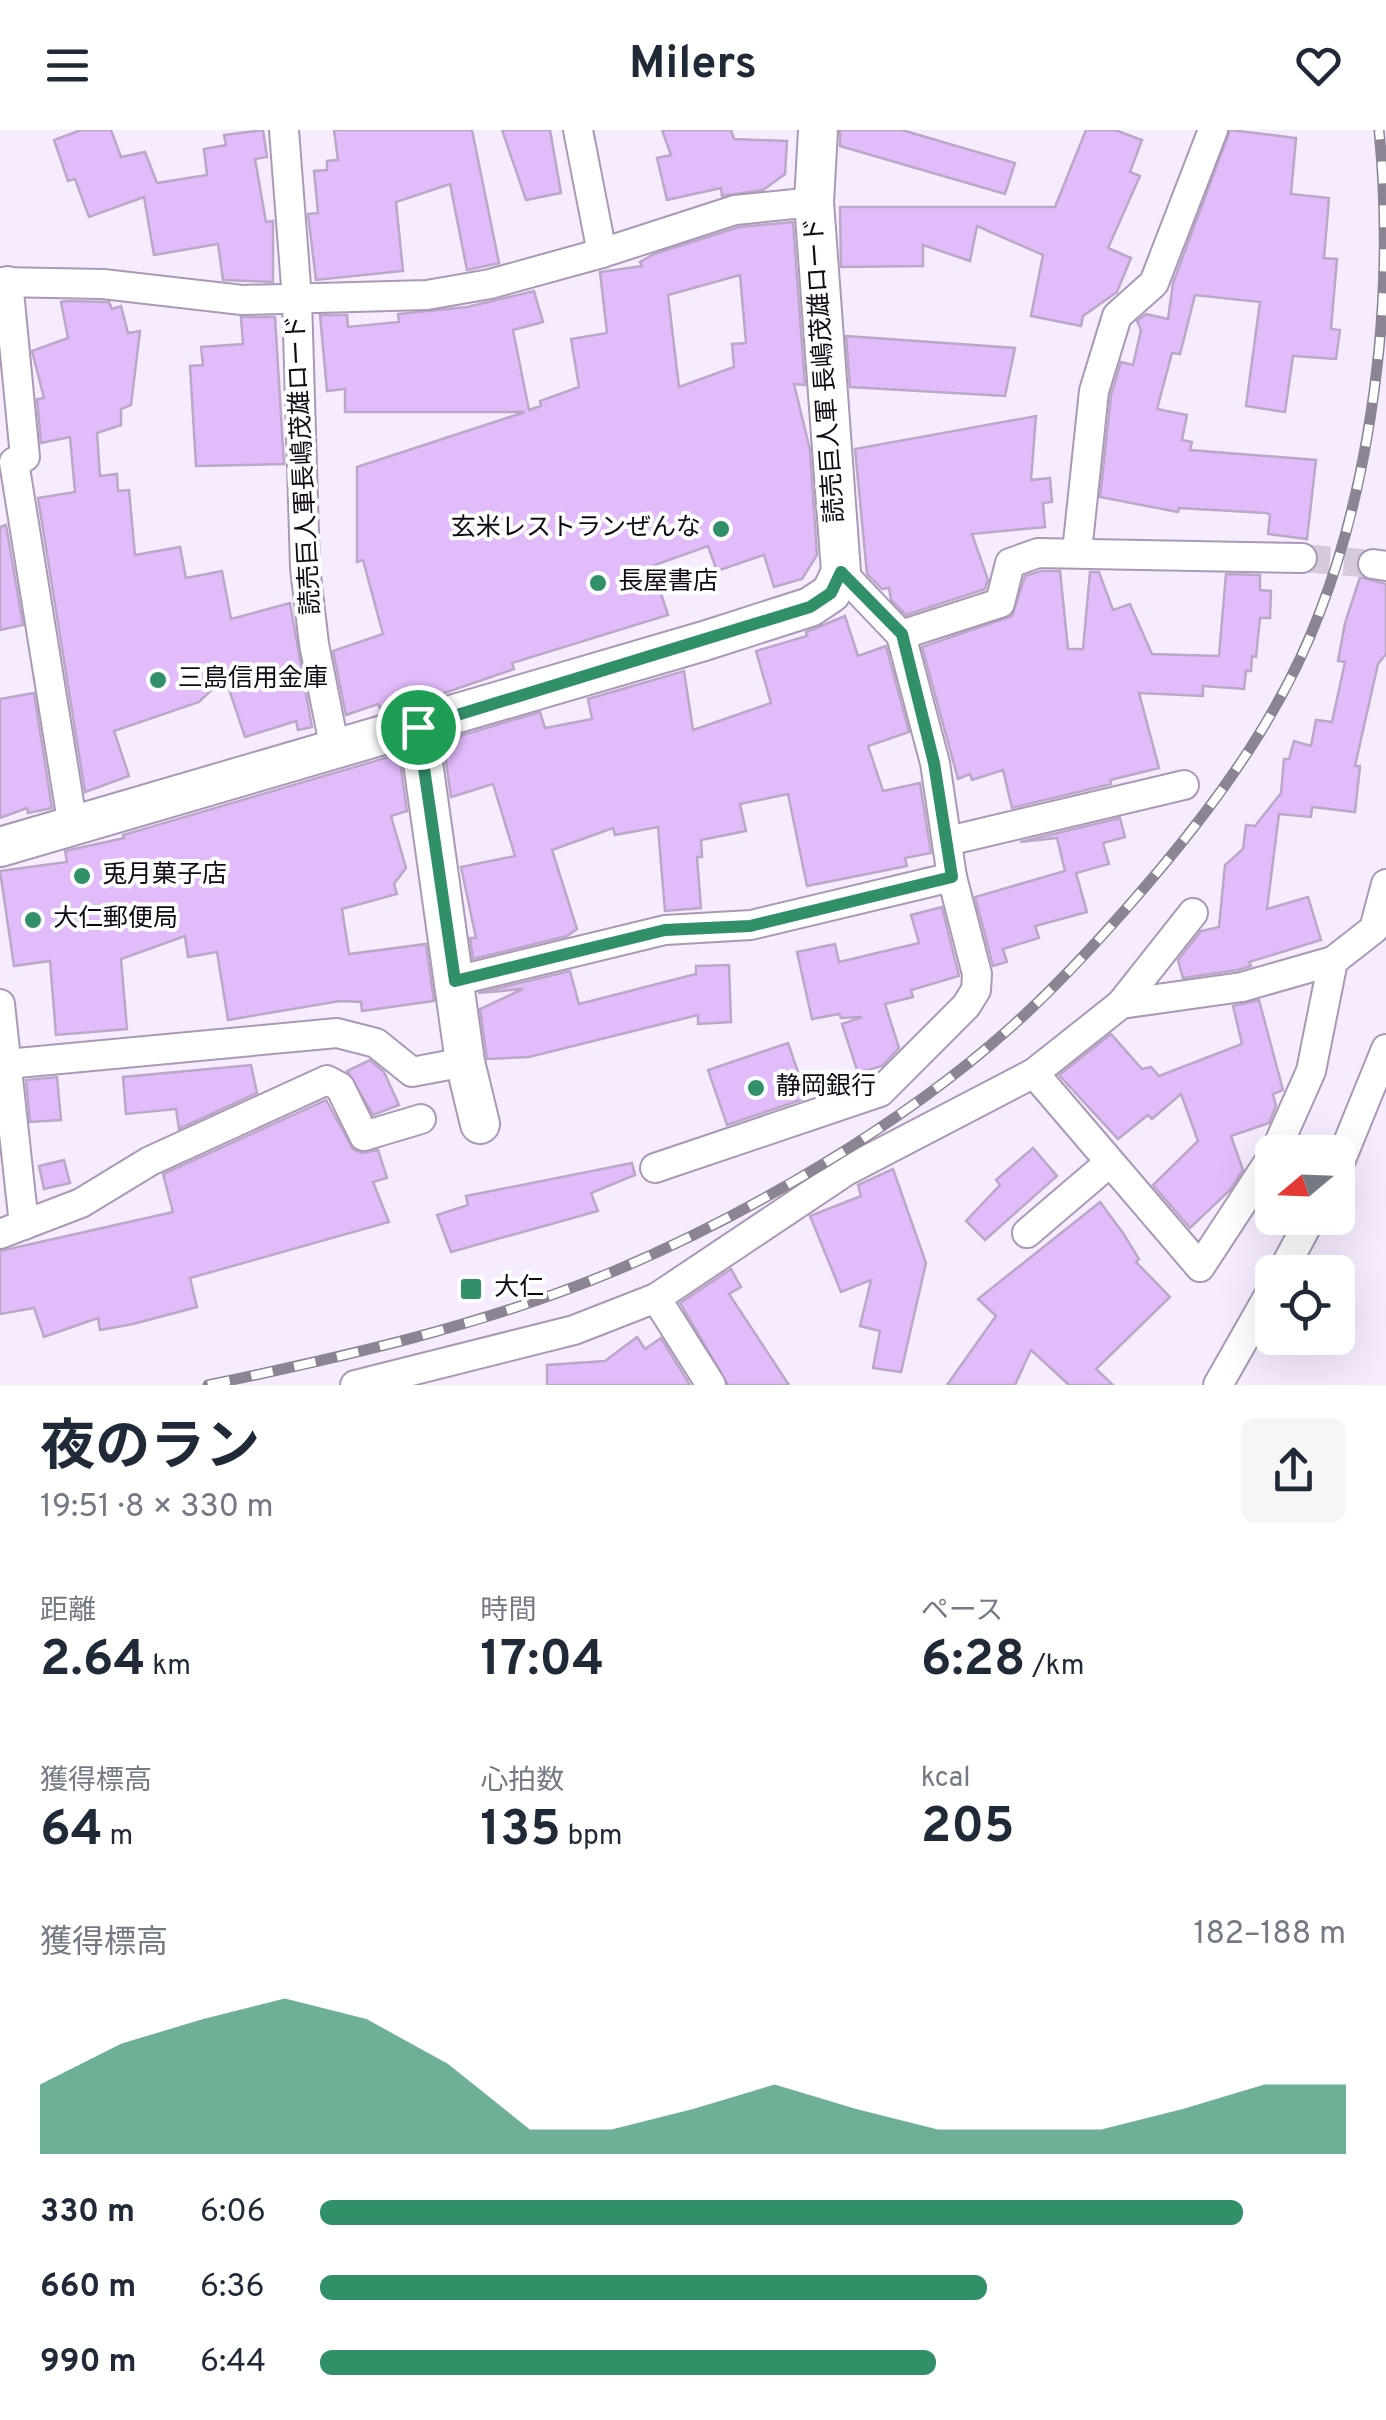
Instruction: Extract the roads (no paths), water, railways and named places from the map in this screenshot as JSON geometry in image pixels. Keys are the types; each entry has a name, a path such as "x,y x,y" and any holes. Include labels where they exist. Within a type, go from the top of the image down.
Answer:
{"main road":[{"name":"読売巨人軍 長嶋茂雄ロード","path":"818,130 814,202 841,572"},
{"path":"0,847 418,727 810,607 831,593 841,572"},
{"path":"418,727 465,1062 480,1124"}],"street":[{"name":"読売巨人軍長嶋茂雄ロード","path":"284,130 297,299 305,568 314,644 334,750"},
{"path":"578,130 602,254"},
{"path":"1078,552 1094,391 1117,316 1154,283 1213,130"},
{"path":"73,826 14,462 25,457 4,282 103,284 242,300 427,295 490,284 602,254 735,210 814,202"},
{"path":"902,634 1000,603 1010,564 1038,553 1302,558"},
{"path":"655,1168 880,1092 938,1040 976,990 977,974 952,877 934,763 902,634 841,572"},
{"path":"948,842 1184,784"},
{"path":"455,981 665,930 750,926 952,877"},
{"path":"1121,1004 1242,987 1333,961 1374,929 1386,884"},
{"path":"355,1385 574,1330 656,1298 846,1171 1034,1073 1121,1004 1193,914"},
{"path":"1283,1135 1311,1070 1333,961"},
{"path":"0,1004 12,1229 82,1203 150,1161 326,1080 340,1087 364,1136 421,1119"},
{"path":"6,1079 337,1033 376,1043 412,1072 465,1062"},
{"path":"1351,1135 1386,1049"},
{"path":"1034,1073 1200,1267 1255,1184"},
{"path":"1027,1234 1109,1163"},
{"path":"656,1298 712,1385"},
{"path":"1218,1385 1255,1320"}],"tunnel":[{"path":"1302,558 1373,564"}],"railway":[{"path":"208,1385 463,1324 612,1272 716,1224 821,1165 921,1099 1010,1028 1088,951 1185,838 1231,777 1272,713 1321,609 1359,481 1379,349 1384,240 1379,130"}],"place":[{"name":"玄米レストランぜんな","path":"721,529"},
{"name":"長屋書店","path":"598,583"},
{"name":"三島信用金庫","path":"158,680"},
{"name":"兎月菓子店","path":"82,876"},
{"name":"大仁郵便局","path":"33,920"},
{"name":"静岡銀行","path":"756,1088"},
{"name":"大仁","path":"471,1289"}]}
